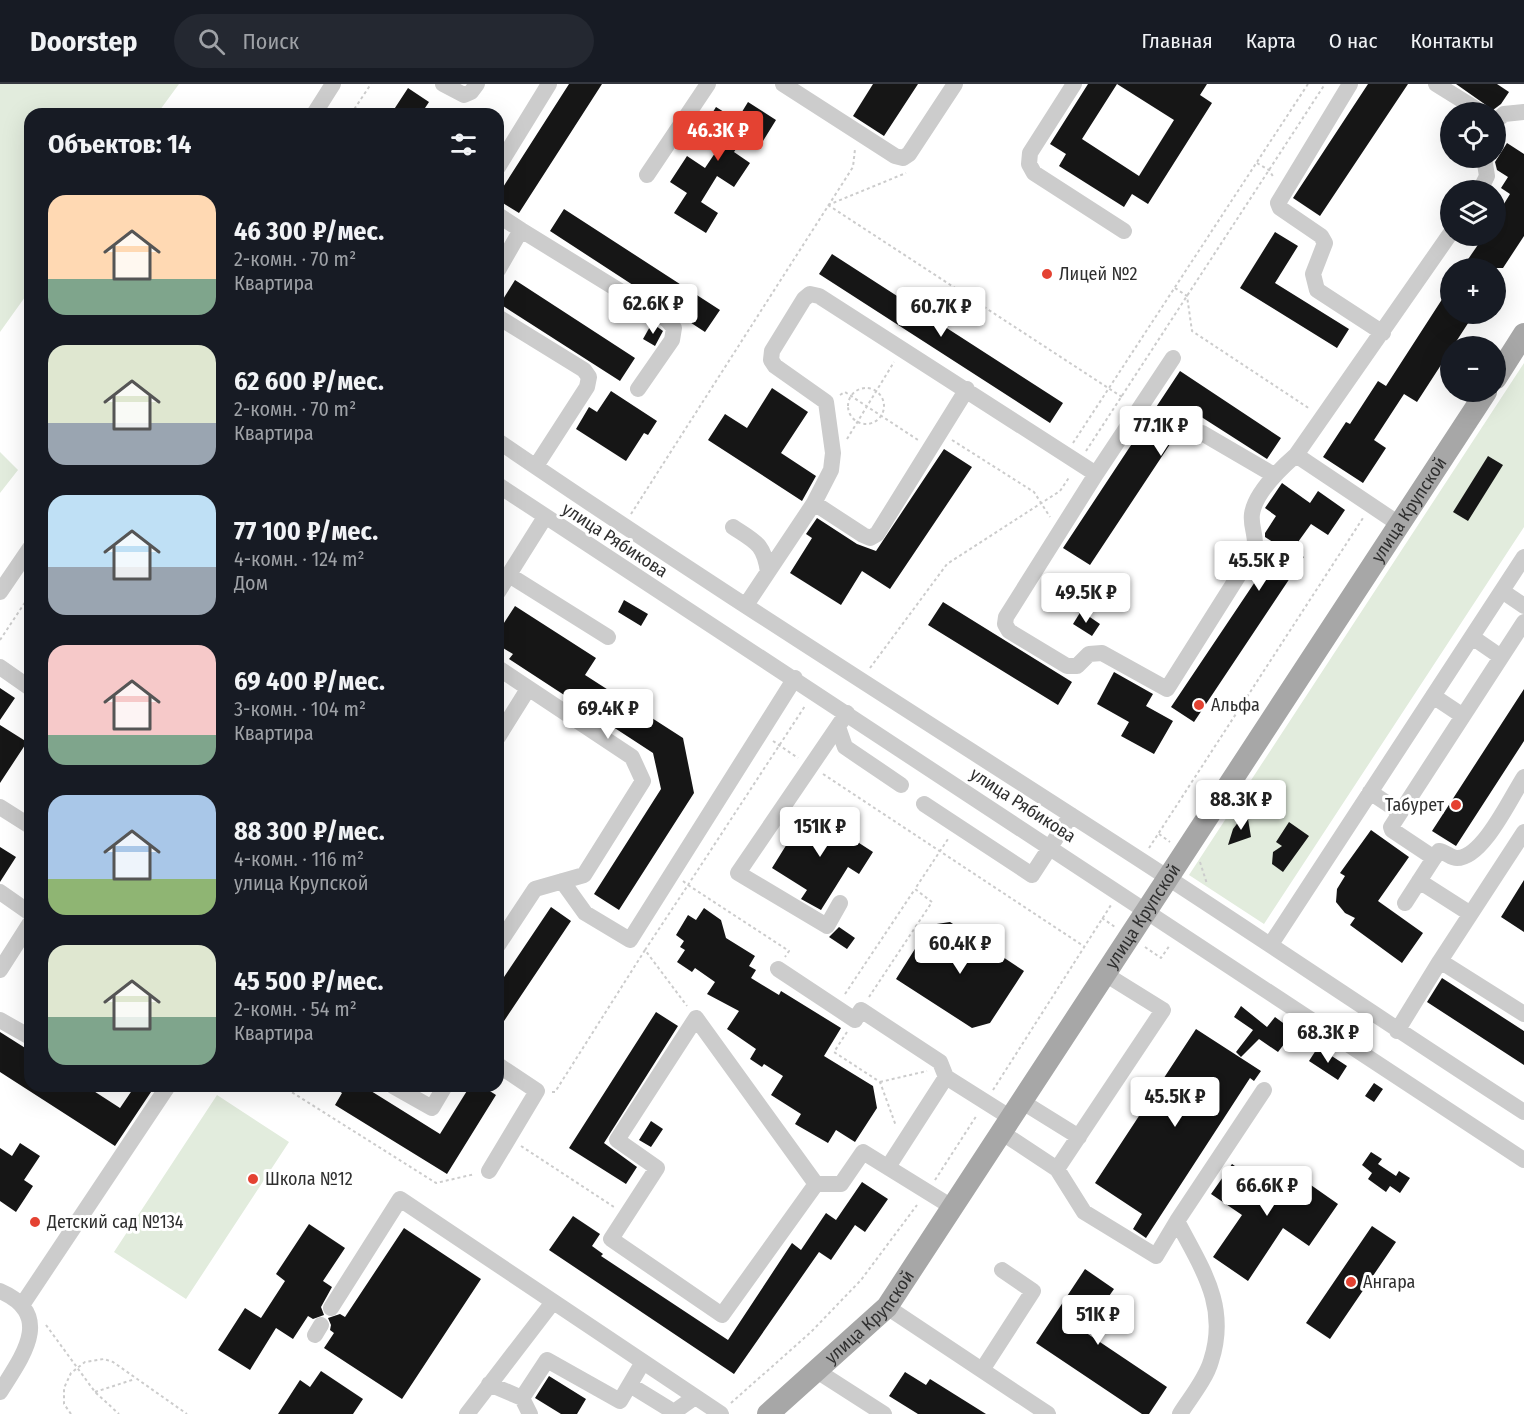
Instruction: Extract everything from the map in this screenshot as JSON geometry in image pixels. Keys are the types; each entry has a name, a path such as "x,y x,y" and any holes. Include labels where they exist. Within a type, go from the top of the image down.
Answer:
{"main road":[{"path":"1506,362 1524,334"},
{"name":"улица Крупской","path":"768,1414 887,1307 1479,402"}],"street":[{"path":"318,108 333,84"},
{"path":"443,84 464,95 471,92 477,84"},
{"path":"504,157 549,84"},
{"path":"647,175 708,84"},
{"path":"783,84 895,156 905,157 955,84"},
{"path":"1074,84 1030,153 1029,164 1034,173 1124,231"},
{"path":"1350,84 1278,203 1281,208 1321,236 1325,243 1313,274 1317,290 1383,333"},
{"path":"1436,84 1465,102"},
{"path":"1506,114 1524,112"},
{"path":"504,219 667,320 674,328 672,340 638,388"},
{"path":"504,260 521,230"},
{"path":"1173,358 1059,532 1006,616 1005,624 1009,631 1067,666 1077,666 1095,651 1167,689 1171,687 1254,551 1256,538 1252,514 1274,475 1296,455 1442,246"},
{"path":"746,605 814,503 833,462 826,402 775,366 771,360 772,351 804,299 810,294 819,296 902,348 1096,474"},
{"path":"504,321 584,370 589,377 587,387 536,466"},
{"path":"814,503 870,538 877,534 967,389"},
{"path":"1202,433 1274,475"},
{"name":"улица Рябикова","path":"504,445 623,526 1141,860 1168,880 1271,944 1397,1031 1524,1112"},
{"path":"1296,455 1399,524"},
{"name":"улица Рябикова","path":"504,489 795,678 842,720 1051,846 1524,1160"},
{"path":"504,583 545,517"},
{"path":"733,527 759,543 765,555 768,572"},
{"path":"0,592 24,557"},
{"path":"1271,944 1524,557"},
{"path":"509,575 608,637"},
{"path":"1502,591 1524,606"},
{"path":"1434,858 1392,830 1400,812 1524,622"},
{"path":"1472,637 1502,657"},
{"path":"0,667 24,684"},
{"path":"504,672 632,756 643,781 584,875 535,889 504,936"},
{"path":"562,881 585,912 630,940 795,678"},
{"path":"504,727 528,688"},
{"path":"1433,696 1463,716"},
{"path":"840,903 827,926 738,873 842,720"},
{"path":"842,720 845,747 901,785"},
{"path":"1405,903 1440,851 1454,858 1469,855 1482,843 1524,777"},
{"path":"1370,792 1400,812"},
{"path":"924,804 1032,875 1071,815"},
{"path":"0,807 24,822"},
{"path":"1397,1031 1524,831"},
{"path":"1419,881 1466,911"},
{"path":"0,892 24,909"},
{"path":"0,970 24,932"},
{"path":"1440,960 1524,1014"},
{"path":"777,969 836,1008 858,1015 940,1062 944,1072 1011,1117 1058,1169 1084,1212 1156,1257 1177,1221 1264,1090"},
{"path":"1058,1169 1163,1010 1104,974"},
{"path":"696,1018 816,1184 722,1315 611,1239 657,1168 617,1140 696,1018"},
{"path":"0,1020 24,1034"},
{"path":"489,1171 537,1091 504,1069"},
{"path":"888,1167 944,1072"},
{"path":"22,1305 164,1092"},
{"path":"404,1092 432,1108 441,1092"},
{"path":"1011,1117 1079,1137"},
{"path":"816,1184 841,1185 863,1152 952,1207"},
{"path":"332,1308 399,1199 720,1413"},
{"path":"1177,1221 1213,1289 1218,1326 1211,1363 1180,1414"},
{"path":"982,1370 1033,1291 1002,1270"},
{"path":"0,1290 22,1305 30,1325 31,1335 23,1355 0,1392"},
{"path":"466,1414 553,1302"},
{"path":"887,1307 1048,1414"},
{"path":"522,1398 547,1360 620,1401 643,1362"},
{"path":"817,1371 884,1414"},
{"path":"489,1384 522,1398 530,1414"},
{"path":"630,1385 674,1412 695,1397"}],"path":[{"path":"355,108 371,84"},
{"path":"860,680 947,564 1060,491 1072,458 1109,388 1308,84"},
{"path":"1072,458 1122,397 1325,84"},
{"path":"623,526 852,167 857,132"},
{"path":"828,205 908,172 915,163 905,157"},
{"path":"1257,163 1269,170 1283,192"},
{"path":"828,205 1122,397"},
{"path":"1175,288 1187,296 1192,331 1323,417"},
{"path":"833,462 902,348"},
{"path":"863,388 877,391 884,400 882,416 869,424 858,422 849,412 851,396 863,388"},
{"path":"826,402 845,392 931,448"},
{"path":"940,432 1034,492 1059,532"},
{"path":"1141,860 1371,505"},
{"path":"0,640 24,604"},
{"path":"537,1091 555,1092 811,697"},
{"path":"761,733 1085,948"},
{"path":"836,1008 957,825"},
{"path":"672,874 789,951 777,969"},
{"path":"903,1144 880,1082 834,1052 932,902 915,889"},
{"path":"720,1413 811,1332 861,1280 927,1192 1120,892"},
{"path":"630,940 645,950 696,1018"},
{"path":"880,1082 944,1072"},
{"path":"292,1092 436,1183 489,1171"},
{"path":"509,1138 626,1215"},
{"path":"46,1324 95,1392 118,1414"},
{"path":"71,1414 64,1404 64,1388 77,1367 94,1359 113,1362 187,1414"},
{"path":"95,1392 136,1378"}],"green space":[{"path":"0,84 179,84 161,108 24,108 24,298 0,332"},
{"path":"1524,363 1524,527 1264,924 1189,875 1498,402 1506,402 1506,391"},
{"path":"0,452 18,470 0,493"},
{"path":"217,1095 289,1142 186,1299 114,1252"}],"building":[{"path":"569,84 602,84 519,213 504,204 504,186"},
{"path":"873,84 918,84 884,136 853,116"},
{"path":"1088,84 1117,84 1207,84 1200,95 1212,103 1148,204 1132,194 1124,207 1059,166 1066,154 1050,144","holes":["1117,84 1174,120 1139,176 1082,139"]},
{"path":"1368,84 1408,84 1320,216 1293,198"},
{"path":"1456,84 1497,84 1509,92 1502,102 1482,102"},
{"path":"408,88 429,102 425,108 395,108"},
{"path":"748,102 776,120 763,141 748,131 734,152 750,163 734,187 717,176 701,202 718,213 706,233 674,213 687,193 670,182 687,156 705,168 723,141 703,128 716,107 737,120"},
{"path":"1507,143 1524,154 1524,236 1506,263 1506,258 1469,258 1477,246 1506,246 1506,201 1510,194 1506,191 1508,177 1496,168 1506,168"},
{"path":"564,209 720,310 705,332 550,231"},
{"path":"1275,232 1298,246 1275,283 1349,329 1337,348 1240,288"},
{"path":"832,254 1063,403 1050,423 819,274"},
{"path":"515,280 635,358 620,381 504,307 504,298"},
{"path":"1440,302 1440,324 1468,324 1460,336 1440,336 1440,366 1417,402 1404,394 1374,440 1386,448 1363,483 1323,457 1346,422 1350,424 1378,381 1386,386"},
{"path":"652,323 663,331 655,346 643,339"},
{"path":"1180,371 1281,438 1267,459 1192,411 1090,565 1063,548"},
{"path":"772,388 808,412 781,453 816,476 802,501 708,440 725,414 747,428"},
{"path":"611,391 657,421 648,435 644,433 626,461 576,429 589,407 597,412"},
{"path":"944,449 972,467 890,589 862,571 841,605 790,573 812,538 806,534 817,518 857,544 876,551"},
{"path":"1488,456 1503,465 1468,521 1453,512"},
{"path":"1282,483 1310,503 1318,491 1345,510 1328,535 1311,524 1293,549 1304,557 1194,722 1171,707 1279,546 1265,537 1265,533 1276,516 1265,508"},
{"path":"624,600 648,614 641,626 618,612"},
{"path":"943,602 1072,682 1058,705 928,625"},
{"path":"515,606 596,658 585,675 683,738 694,793 619,910 594,894 661,789 653,753 509,659 513,654 504,649 504,623"},
{"path":"1081,611 1100,624 1092,636 1073,624"},
{"path":"1114,672 1153,694 1146,706 1173,721 1154,754 1121,736 1129,722 1097,704"},
{"path":"0,688 15,698 0,720"},
{"path":"1524,689 1524,741 1456,846 1432,831"},
{"path":"0,725 24,740 24,747 0,783"},
{"path":"808,810 873,852 859,874 848,867 821,910 801,899 807,890 772,868"},
{"path":"1242,817 1248,819 1251,837 1228,845 1233,829"},
{"path":"1289,822 1309,836 1283,872 1272,864 1273,852 1282,846 1276,842"},
{"path":"1371,830 1409,857 1378,901 1423,933 1402,963 1350,925 1355,918 1345,913 1336,902 1337,889 1345,876 1340,873"},
{"path":"0,847 16,857 0,882"},
{"path":"1524,880 1524,932 1501,917"},
{"path":"551,907 571,921 504,1021 504,977"},
{"path":"704,908 721,920 726,938 755,956 749,966 756,970 751,978 779,995 781,991 841,1028 824,1056 873,1086 877,1108 855,1142 836,1130 828,1143 795,1124 801,1114 771,1095 783,1076 764,1064 762,1067 750,1059 756,1049 727,1029 739,1011 707,994 715,982 695,968 692,972 677,962 685,950 680,947 684,941 676,935 688,915 696,920"},
{"path":"950,922 1024,971 990,1023 972,1028 896,979 930,925"},
{"path":"839,927 855,938 847,949 829,937"},
{"path":"1442,978 1524,1031 1524,1065 1427,1002"},
{"path":"1241,1006 1267,1027 1275,1017 1294,1031 1278,1052 1259,1039 1241,1057 1236,1052 1253,1030 1234,1017"},
{"path":"656,1012 678,1026 604,1143 637,1167 626,1184 569,1148"},
{"path":"1196,1029 1261,1071 1254,1081 1250,1078 1146,1238 1133,1229 1142,1214 1095,1183"},
{"path":"0,1032 24,1047 24,1087 0,1072"},
{"path":"1318,1047 1347,1066 1338,1080 1309,1061"},
{"path":"1374,1083 1383,1089 1374,1102 1365,1096"},
{"path":"31,1092 95,1092 120,1108 131,1092 151,1092 115,1146"},
{"path":"340,1092 373,1092 440,1134 466,1092 491,1092 496,1095 447,1174 335,1105 342,1093"},
{"path":"651,1121 663,1129 651,1147 639,1140"},
{"path":"20,1143 40,1156 24,1180 33,1186 16,1212 0,1201 0,1148 12,1156"},
{"path":"1371,1152 1382,1159 1378,1164 1396,1176 1399,1171 1410,1178 1400,1193 1390,1186 1386,1192 1368,1179 1372,1173 1362,1165"},
{"path":"1232,1164 1263,1185 1271,1174 1290,1188 1298,1176 1338,1204 1309,1246 1283,1228 1248,1281 1213,1257 1242,1215 1211,1194"},
{"path":"862,1182 888,1199 865,1232 855,1225 831,1260 819,1252 734,1374 549,1250 573,1216 600,1234 592,1246 603,1254 601,1256 728,1340 792,1243 801,1250 826,1213 836,1220"},
{"path":"309,1224 345,1248 323,1281 332,1287 321,1307 324,1315 313,1319 308,1316 293,1339 276,1328 250,1370 218,1350 245,1308 261,1318 285,1281 276,1274"},
{"name":"Ангара","path":"1372,1226 1396,1242 1330,1339 1306,1323"},
{"path":"404,1228 481,1279 402,1399 324,1348 334,1333 330,1330 331,1325 328,1318 340,1314 345,1317"},
{"path":"1085,1269 1114,1289 1107,1299 1131,1315 1123,1327 1090,1304 1076,1326 1167,1387 1149,1414 1142,1414 1036,1343"},
{"path":"321,1371 363,1399 353,1414 278,1414 300,1380 310,1387"},
{"path":"905,1372 926,1385 930,1379 986,1414 918,1414 889,1396"},
{"path":"549,1376 586,1399 577,1414 561,1414 535,1398"}],"place":[{"name":"Лицей №2","path":"1047,274"},
{"name":"Альфа","path":"1199,705"},
{"name":"Табурет","path":"1456,805"},
{"name":"Школа №12","path":"253,1179"},
{"name":"Детский сад №134","path":"35,1222"},
{"name":"Ангара","path":"1351,1282"}]}
